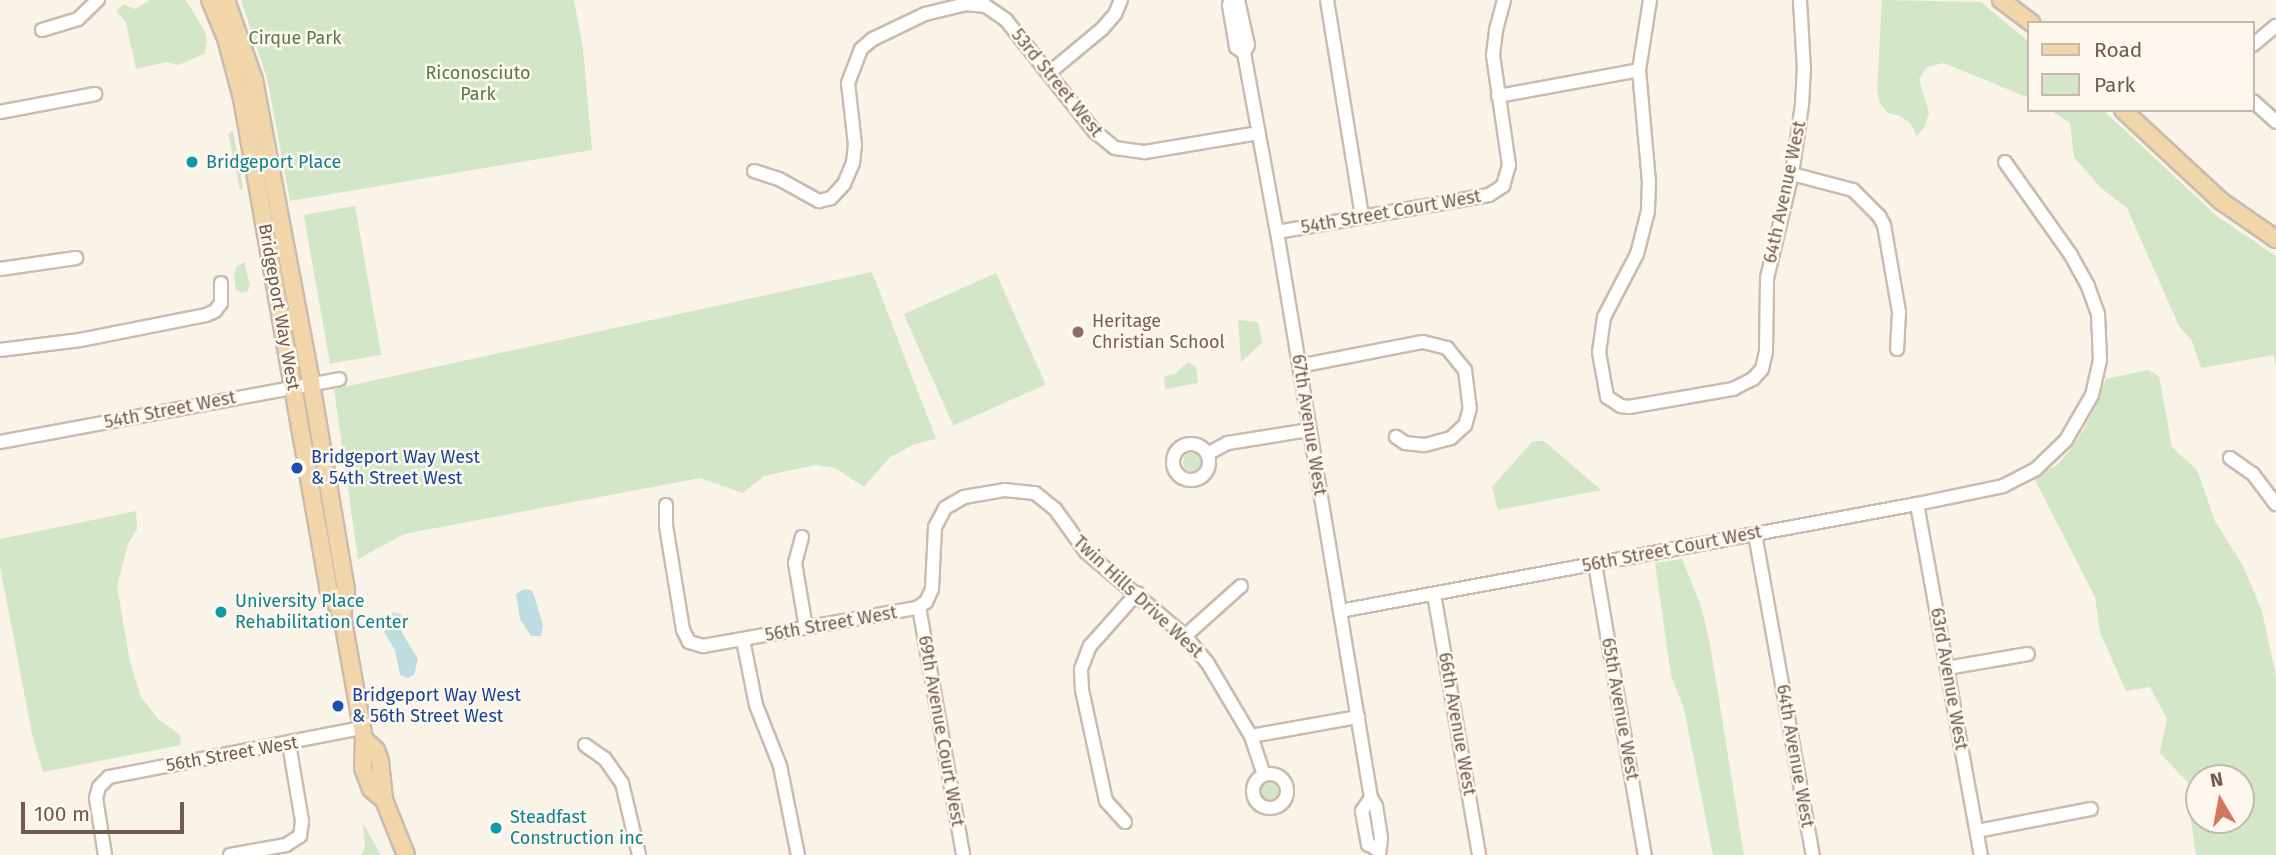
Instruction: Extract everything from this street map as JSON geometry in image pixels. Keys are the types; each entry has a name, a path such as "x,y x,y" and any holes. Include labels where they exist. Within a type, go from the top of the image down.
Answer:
{"main road":[{"name":"Bridgeport Way West","path":"210,0 226,38 242,97 328,588 342,615 363,734 376,750 380,761 384,800 408,853"},
{"name":"Bridgeport Way West","path":"226,0 254,80 311,383 346,591 342,615"},
{"path":"2001,0 2028,21"},
{"path":"2016,0 2041,21"},
{"path":"2125,112 2211,194 2276,239"},
{"path":"2137,112 2213,185 2276,229"}],"street":[{"path":"42,30 78,19 98,0"},
{"path":"1049,73 1102,29 1115,13 1121,0"},
{"name":"67th Avenue West","path":"1231,0 1229,5 1237,47 1244,53"},
{"name":"67th Avenue West","path":"1238,0 1248,45 1244,53 1277,232 1371,798 1376,806 1381,839 1378,853"},
{"path":"1326,0 1362,216"},
{"path":"1504,0 1494,43 1498,96 1639,70 1650,0"},
{"name":"64th Avenue West","path":"1639,70 1649,196 1639,247 1611,301 1600,335 1604,389 1611,401 1629,407 1732,389 1753,379 1766,360 1767,278 1792,174 1804,70 1800,0"},
{"name":"53rd Street West","path":"754,171 779,179 819,201 838,192 853,163 855,145 848,96 856,58 873,40 942,8 976,4 997,12 1100,138 1125,151 1158,150 1258,133"},
{"path":"2255,43 2276,26"},
{"path":"0,112 95,94"},
{"name":"54th Street Court West","path":"1277,232 1489,195 1503,186 1509,165 1498,96"},
{"path":"2255,103 2276,122"},
{"name":"56th Street Court West","path":"1340,611 1917,504 2003,486 2036,469 2066,440 2092,395 2100,360 2098,314 2088,286 2071,256 2005,162"},
{"path":"1792,174 1853,190 1870,205 1884,225 1900,323 1896,348"},
{"path":"0,268 76,258"},
{"path":"0,350 80,340 206,315 221,303 221,283"},
{"path":"1299,366 1423,342 1447,348 1465,370 1470,408 1465,425 1451,439 1424,445 1405,443 1396,437"},
{"name":"54th Street West","path":"0,442 339,379"},
{"path":"1207,454 1228,443 1308,430"},
{"path":"2230,458 2253,474 2276,504"},
{"name":"Twin Hills Drive West","path":"919,607 929,598 932,589 934,532 942,513 959,499 1012,489 1030,491 1046,499 1086,552 1185,636 1220,681 1251,736 1264,775"},
{"name":"63rd Avenue West","path":"1917,504 1981,855"},
{"name":"56th Street West","path":"666,505 666,526 682,626 691,644 705,646 743,640 919,607"},
{"name":"64th Avenue West","path":"1755,534 1813,855"},
{"path":"802,537 795,563 806,628"},
{"name":"65th Avenue West","path":"1595,564 1645,855"},
{"path":"1185,636 1241,586"},
{"path":"1125,822 1106,801 1082,690 1081,669 1090,646 1137,593"},
{"name":"66th Avenue West","path":"1434,594 1479,855"},
{"name":"69th Avenue Court West","path":"919,607 963,855"},
{"name":"56th Street West","path":"743,640 756,705 776,752 799,855"},
{"path":"1947,668 2028,654"},
{"path":"1251,736 1358,717"},
{"name":"56th Street West","path":"105,855 96,798 103,782 123,773 363,734"},
{"path":"230,855 286,845 297,840 302,821 289,744"},
{"path":"585,745 605,759 622,783 639,855"},
{"path":"1978,831 2091,809"}],"green space":[{"path":"150,0 186,0 205,32 207,43 204,54 178,65 167,62 136,69 126,22 116,11 124,4 135,9"},
{"name":"Riconosciuto Park","path":"241,0 574,0 583,49 592,150 290,201 267,78"},
{"path":"1882,0 1981,2 2028,41 2028,98 1944,63 1927,67 1919,79 1929,113 1925,126 1917,136 1910,123 1900,116 1888,113 1880,104 1877,91"},
{"path":"2053,112 2105,112 2218,217 2276,256 2276,367 2274,355 2201,368 2192,341 2179,326 2127,208 2101,188 2074,157 2070,123"},
{"path":"233,130 243,188 240,190 228,134"},
{"path":"355,206 381,355 330,364 304,215"},
{"path":"244,262 250,285 248,291 242,293 236,290 234,276 236,267"},
{"path":"872,272 936,439 915,444 890,457 864,487 835,468 815,465 764,476 743,493 700,478 404,534 358,559 334,389"},
{"path":"996,273 1046,384 953,426 904,314"},
{"path":"1238,320 1258,322 1262,343 1241,362"},
{"path":"1188,362 1196,367 1198,383 1165,389 1164,377 1176,373"},
{"path":"2148,370 2159,376 2172,447 2197,470 2215,521 2243,566 2262,611 2276,676 2276,855 2196,855 2193,834 2255,834 2255,764 2185,764 2185,780 2160,753 2167,719 2150,687 2126,691 2100,632 2095,597 2034,478 2057,465 2085,427 2106,379"},
{"path":"1533,441 1544,441 1601,490 1498,510 1492,487"},
{"path":"1193,452 1200,455 1203,462 1200,469 1193,472 1186,469 1183,462 1186,455"},
{"path":"136,511 137,529 128,544 117,586 130,662 141,697 157,718 180,735 181,745 43,772 32,734 0,566 0,539"},
{"path":"1682,559 1701,606 1710,644 1744,855 1713,855 1684,709 1671,675 1655,563"},
{"path":"1270,779 1278,782 1281,790 1278,798 1270,801 1262,798 1259,790 1262,782"},
{"path":"363,823 381,855 361,855 365,847"}],"water":[{"path":"524,589 531,590 534,595 543,625 541,636 531,636 520,619 516,594"},
{"path":"393,612 403,615 402,633 418,659 414,675 407,678 400,675 395,650 384,632"}],"place":[{"name":"Bridgeport Place","path":"192,162"},
{"name":"Heritage Christian School","path":"1078,332"},
{"name":"Bridgeport Way West & 54th Street West","path":"297,468"},
{"name":"University Place Rehabilitation Center","path":"221,612"},
{"name":"Bridgeport Way West & 56th Street West","path":"338,706"},
{"name":"Steadfast Construction inc","path":"496,828"}],"park label":[{"name":"Cirque Park","path":"295,38"}]}
